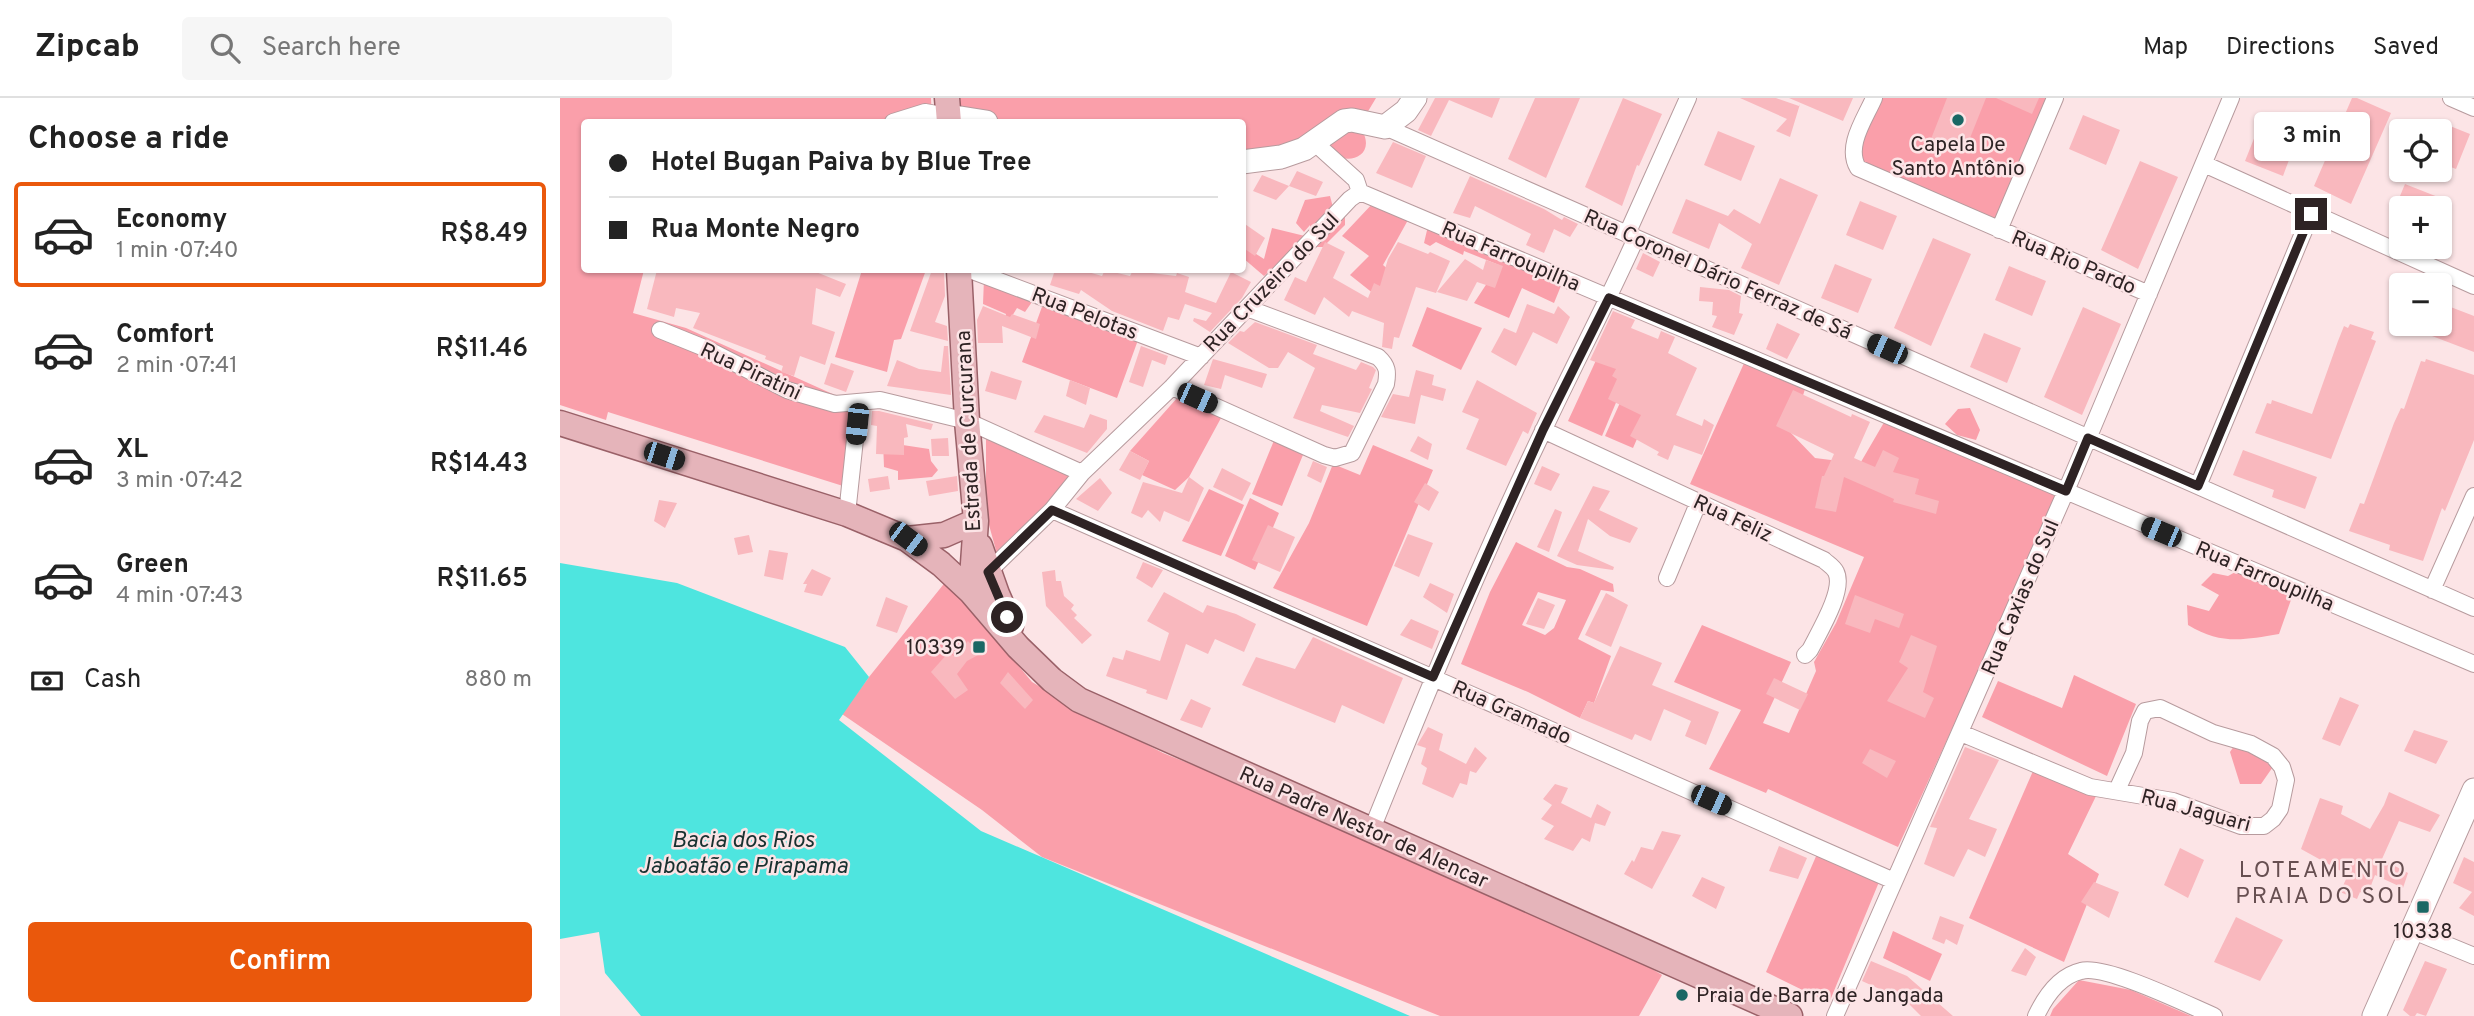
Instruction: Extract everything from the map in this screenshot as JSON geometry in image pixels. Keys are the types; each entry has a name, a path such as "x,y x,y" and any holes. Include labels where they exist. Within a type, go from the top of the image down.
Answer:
{"main road":[{"name":"Estrada de Curcurana","path":"959,273 967,421 976,521 971,592"},
{"path":"560,423 847,514 908,539 944,535 976,521 981,552 988,572 1007,617 1029,657"},
{"name":"Rua Padre Nestor de Alencar","path":"908,539 941,564 971,592 1029,657 1052,680 1079,700 1790,1016"}],"street":[{"path":"1246,161 1281,157 1315,143 1344,121 1352,120 1385,127 1406,111 1415,98"},
{"path":"1372,829 1433,677 1543,430 1609,298 1688,98"},
{"name":"Rua Rio Pardo","path":"1874,98 1853,147 1854,161 1858,168 2149,294"},
{"name":"Rua Rio Pardo","path":"1998,230 2055,98"},
{"name":"Rua Caxias do Sul","path":"1835,1016 2066,491 2231,98"},
{"path":"2451,98 2474,108"},
{"path":"904,119 925,113 948,112 975,119"},
{"name":"Rua Coronel Dário Ferraz de Sá","path":"1385,127 2474,608"},
{"path":"1315,143 1356,180 1360,192"},
{"path":"2204,164 2474,286"},
{"name":"Rua Farroupilha","path":"1360,192 2474,664"},
{"name":"Rua Cruzeiro do Sul","path":"988,572 1052,510 1082,473 1172,387 1350,199 1360,192"},
{"path":"2198,486 2311,214"},
{"name":"Rua Pelotas","path":"978,273 1201,356"},
{"path":"1172,387 1324,454 1335,458 1352,453 1386,384 1386,364 1378,357 1247,308"},
{"name":"Rua Piratini","path":"660,330 707,349 787,390 835,404 880,400 967,421 1082,473"},
{"path":"847,514 859,402"},
{"name":"Rua Feliz","path":"1543,430 1824,560 1834,568 1839,582 1836,594 1810,650 1805,655"},
{"path":"2432,590 2474,496"},
{"path":"1667,578 1670,565 1699,501"},
{"name":"Rua Gramado","path":"1052,510 1894,881"},
{"name":"Rua Jaguari","path":"1961,733 2076,782 2102,790 2117,790 2173,801 2219,820 2253,828 2264,826 2273,819 2280,808 2286,780 2282,767 2273,756 2251,744 2213,733 2160,708 2153,708 2145,712 2140,721 2134,753 2117,790"},
{"path":"2374,1016 2474,790"},
{"path":"2411,930 2474,956"},
{"path":"2036,1016 2053,989 2067,975 2094,970 2214,1016"}],"shaded area":[{"path":"560,98 931,98 932,119 581,119 581,273 643,273 633,313 686,328 837,396 851,410 843,486 608,412 606,420 560,405"},
{"path":"959,98 1376,98 1367,113 1295,146 1246,155 1246,119 998,119 960,113"},
{"path":"1874,98 2055,98 1999,230 1858,168 1853,147"},
{"path":"1337,128 1363,132 1366,142 1359,155 1345,158 1333,151 1331,142"},
{"path":"1330,196 1336,219 1345,217 1345,225 1323,247 1315,247 1310,225 1304,232 1296,223 1305,200"},
{"path":"1374,202 1408,220 1383,265 1395,275 1379,298 1350,275 1369,256 1342,236"},
{"path":"1428,226 1567,271 1554,303 1522,288 1509,318 1474,303 1499,265 1464,251 1463,255 1436,242 1430,246 1424,243"},
{"path":"1272,228 1309,237 1264,276 1246,261 1246,248 1264,259"},
{"path":"861,273 925,273 901,339 894,340 887,372 835,357"},
{"path":"984,279 1034,299 1025,312 1017,308 1006,326 1003,325 1006,314 983,304"},
{"path":"1043,304 1138,340 1117,398 1022,362"},
{"path":"1427,307 1482,328 1461,370 1412,346"},
{"path":"1598,356 1628,374 1602,436 1568,421"},
{"path":"1745,361 1806,386 1791,433 1815,458 1847,462 1858,467 1886,419 2060,493 1898,847 1768,789 1766,793 1709,769 1741,710 1674,682 1702,625 1791,662 1763,723 1789,733 1816,671 1814,662 1836,623 1864,557 1690,484"},
{"path":"1623,396 1651,407 1633,448 1605,436"},
{"path":"1178,397 1221,418 1189,477 1175,490 1142,475 1149,461 1130,451"},
{"path":"1970,408 1980,430 1976,440 1957,435 1945,424 1958,409"},
{"path":"986,437 1075,474 997,554 986,514"},
{"path":"1275,438 1305,450 1282,506 1252,494"},
{"path":"883,442 929,449 931,461 938,470 932,477 898,480 898,471 884,467"},
{"path":"1373,445 1433,470 1367,626 1273,588 1309,523 1333,464 1360,475"},
{"path":"1209,489 1244,505 1221,556 1182,541"},
{"path":"1250,498 1279,513 1255,570 1225,556"},
{"path":"1516,542 1567,567 1580,569 1613,584 1614,592 1601,590 1578,639 1611,656 1594,703 1588,701 1580,718 1528,692 1461,664 1490,592","holes":["1538,592 1566,600 1554,628 1545,635 1522,625"]},
{"path":"2254,562 2292,597 2279,634 2232,639 2211,636 2188,625 2187,605 2209,611 2219,595 2201,585 2213,573 2228,576"},
{"path":"947,580 1032,682 1080,710 1163,753 1263,793 1644,964 1662,975 1639,1016 1440,1016 1042,857 982,810 842,714"},
{"path":"2074,675 2136,704 2107,776 1982,717 1998,681 2062,708"},
{"path":"2242,734 2252,735 2277,761 2261,784 2240,784 2230,752"},
{"path":"2033,771 2097,794 2068,854 2099,874 2064,962 1969,918"},
{"path":"1817,854 1879,882 1829,1003 1766,972"},
{"path":"1893,931 1942,954 1930,981 1883,958"},
{"path":"2079,980 2131,990 2191,1016 2050,1016"}],"water":[{"name":"Bacia dos Rios Jaboatão e Pirapama","path":"560,563 677,583 845,647 869,677 839,720 981,831 1410,1016 641,1016 605,973 599,932 560,939"}],"building":[{"path":"1435,98 1500,98 1492,118 1449,100 1431,136 1418,130"},
{"path":"1535,98 1580,98 1546,178 1508,159"},
{"path":"1623,98 1662,114 1639,166 1637,165 1622,206 1585,187"},
{"path":"1740,98 1776,98 1799,106 1800,104 1790,137 1776,131 1787,119"},
{"path":"1789,98 1853,98 1843,121"},
{"name":"Capela De Santo Antônio","path":"1947,98 1986,98 1964,153 1956,149 1950,151 1944,148 1943,144 1931,139"},
{"path":"1996,98 2039,98 2032,114"},
{"path":"2352,98 2391,113 2351,204 2314,186"},
{"path":"2083,115 2120,130 2106,165 2069,149"},
{"path":"2259,126 2296,141 2283,176 2245,161"},
{"path":"2452,127 2470,134 2456,169 2452,168"},
{"path":"1718,131 1755,146 1741,181 1704,165"},
{"path":"1393,142 1426,156 1412,188 1376,173"},
{"path":"2140,161 2178,177 2138,269 2101,250"},
{"path":"1297,171 1323,182 1316,196 1289,186"},
{"path":"1262,175 1289,186 1276,200 1253,191"},
{"path":"1470,176 1544,209 1562,220 1564,217 1578,224 1570,237 1554,229 1544,253 1526,245 1531,234 1475,206 1470,218 1453,213"},
{"path":"1780,178 1818,195 1779,285 1741,268 1752,244 1719,223 1709,249 1672,233 1686,199 1728,216 1734,209 1760,224"},
{"path":"2405,184 2435,196 2400,196"},
{"path":"1860,201 1897,216 1883,250 1846,235"},
{"path":"1246,225 1265,238 1255,256 1246,250"},
{"path":"1933,238 1971,254 1931,346 1894,328"},
{"path":"1325,242 1345,252 1333,278 1368,298 1374,283 1380,286 1388,259 1398,242 1450,261 1436,293 1416,287 1399,338 1394,337 1392,349 1382,347 1384,323 1352,311 1349,317 1324,297 1315,315 1284,300 1295,277 1306,282"},
{"path":"1643,253 1660,262 1653,277 1636,269"},
{"path":"1465,259 1483,270 1486,260 1503,266 1495,288 1477,282 1467,301 1437,292"},
{"path":"1835,264 1872,279 1858,313 1821,298"},
{"path":"2009,266 2046,281 2032,316 1995,300"},
{"path":"656,273 818,273 846,284 840,297 816,288 812,324 835,332 825,365 800,356 794,376 781,372 783,366 765,359 766,356 693,328 700,313 676,308 674,317 647,309"},
{"path":"931,273 944,273 945,296 935,322 947,326 948,341 910,331"},
{"path":"1054,273 1092,273 1102,276 1104,273 1118,273 1130,276 1132,273 1152,273 1176,276 1177,273 1189,277 1185,292 1216,303 1231,273 1251,282 1242,298 1210,332 1193,321 1194,318 1206,321 1212,313 1185,304 1179,320 1168,317 1163,331 1112,311 1081,290 1079,294 1050,285"},
{"path":"1700,287 1729,290 1741,296 1739,313 1743,314 1734,335 1712,327 1717,316 1712,315 1713,302 1699,301"},
{"path":"1527,304 1554,314 1558,306 1570,317 1557,344 1533,332 1516,366 1491,352 1504,328 1516,333"},
{"path":"983,306 1010,317 1012,314 1040,324 1036,339 1002,326 1003,343 978,343 977,320"},
{"path":"2083,307 2121,324 2082,415 2044,397"},
{"path":"2452,308 2474,316 2474,352 2432,336 2452,336"},
{"path":"1613,311 1635,320 1631,328 1658,339 1661,331 1675,337 1668,353 1697,368 1676,415 1702,426 1704,419 1714,425 1702,455 1674,445 1668,460 1630,436 1641,415 1608,399 1617,379 1612,376 1616,369 1590,360"},
{"path":"1255,322 1317,345 1313,354 1356,370 1361,362 1376,370 1369,388 1372,389 1360,413 1322,405 1320,411 1354,426 1348,437 1293,418 1315,368 1288,352 1278,368 1269,368 1228,343 1240,331 1244,332"},
{"path":"1777,323 1800,334 1787,359 1766,349"},
{"path":"2350,324 2374,332 2371,339 2376,341 2331,459 2255,433 2267,403 2271,404 2272,400 2312,414 2344,326 2348,328"},
{"path":"1984,333 2021,348 2007,383 1970,367"},
{"path":"944,346 948,346 951,395 887,386 897,360 919,369 941,372"},
{"path":"1141,346 1168,356 1165,365 1152,360 1143,387 1129,382"},
{"path":"1213,359 1267,374 1262,388 1225,375 1221,389 1204,385"},
{"path":"2426,359 2474,375 2474,440 2445,511 2442,508 2423,561 2389,550 2390,545 2349,531 2360,503 2364,504 2394,423 2401,408 2404,409 2421,361 2425,362"},
{"path":"831,363 854,371 846,392 824,384"},
{"path":"1416,370 1434,375 1432,385 1446,389 1443,401 1421,395 1415,424 1381,417 1393,394 1409,397"},
{"path":"991,371 1022,381 1016,400 985,391"},
{"path":"1070,380 1090,388 1086,405 1066,396"},
{"path":"1477,380 1537,413 1528,434 1523,431 1506,466 1466,449 1479,419 1462,412"},
{"path":"1793,390 1851,417 1852,414 1870,422 1854,458 1875,467 1883,450 1899,458 1893,472 1919,479 1915,494 1939,501 1936,514 1893,502 1894,499 1844,477 1836,512 1815,508 1822,476 1834,454 1776,426"},
{"path":"872,411 933,424 931,430 906,424 908,437 904,438 904,455 876,454 877,426 871,425"},
{"path":"1090,414 1107,420 1107,429 1087,453 1034,432 1044,415 1084,428"},
{"path":"1418,436 1432,444 1428,460 1410,451"},
{"path":"948,438 949,456 932,456 931,439"},
{"path":"2243,450 2317,477 2305,509 2272,497 2274,490 2233,475"},
{"path":"1130,451 1149,461 1140,480 1119,470"},
{"path":"1313,461 1327,467 1321,483 1307,476"},
{"path":"1542,466 1560,474 1551,491 1534,484"},
{"path":"1222,468 1251,483 1242,501 1213,487"},
{"path":"888,476 890,489 870,492 868,479"},
{"path":"957,476 958,491 929,496 926,481"},
{"path":"1189,477 1204,488 1189,522 1164,511 1160,522 1148,510 1142,518 1131,513 1143,482 1182,493"},
{"path":"1100,478 1112,493 1098,511 1076,499"},
{"path":"1425,483 1439,492 1429,511 1414,502"},
{"path":"1593,486 1610,491 1599,510 1638,528 1630,543 1610,536 1588,519 1578,551 1614,567 1613,570 1577,565 1557,556"},
{"path":"659,500 677,503 665,528 654,521"},
{"path":"1555,509 1562,512 1549,552 1537,547"},
{"path":"1268,525 1295,537 1280,572 1252,560"},
{"path":"1408,534 1433,543 1419,577 1394,566"},
{"path":"749,535 753,552 738,555 734,538"},
{"path":"769,550 788,553 783,580 764,576"},
{"path":"1143,562 1163,570 1152,588 1136,578"},
{"path":"812,569 831,578 822,596 804,592 807,584 803,584"},
{"path":"1055,570 1056,581 1061,581 1064,596 1074,605 1071,609 1077,615 1074,618 1092,635 1082,644 1046,606 1042,572"},
{"path":"1430,583 1454,594 1447,613 1423,597"},
{"path":"1164,592 1203,613 1207,605 1256,624 1244,652 1215,639 1208,654 1186,644 1167,700 1106,676 1113,657 1123,660 1126,650 1160,661 1169,633 1147,621"},
{"path":"1606,593 1628,605 1611,647 1585,635"},
{"path":"1855,595 1904,614 1899,628 1875,619 1870,633 1845,624"},
{"path":"886,597 908,606 897,633 876,626"},
{"path":"1538,598 1555,605 1544,629 1526,624"},
{"path":"1411,619 1439,631 1432,649 1400,635"},
{"path":"1911,635 1937,646 1923,692 1934,698 1925,718 1887,701 1908,668 1899,662"},
{"path":"1313,637 1403,678 1384,724 1342,705 1335,723 1242,685 1256,657 1295,669"},
{"path":"968,641 980,654 967,661 957,674 968,690 955,699 931,672 948,653 954,656"},
{"path":"1620,646 1662,663 1652,685 1719,712 1706,745 1685,736 1691,721 1664,709 1651,741 1635,734 1632,740 1580,718 1588,701 1594,703"},
{"path":"1008,672 1033,700 1025,709 1000,683"},
{"path":"1774,678 1808,694 1800,710 1766,694"},
{"path":"2340,697 2359,705 2340,746 2322,739"},
{"path":"1191,699 1211,708 1202,728 1180,720"},
{"path":"1428,727 1443,734 1439,750 1466,764 1475,747 1487,758 1476,773 1470,771 1467,785 1460,783 1453,798 1422,784 1427,768 1421,764 1426,748 1417,745"},
{"path":"2414,730 2448,741 2436,764 2404,751"},
{"path":"1965,747 1999,760 1969,819 1997,829 1985,857 1968,849 1954,877 1924,864 1937,828 1930,827"},
{"path":"1870,749 1896,761 1887,778 1862,763"},
{"path":"1555,784 1568,788 1561,803 1591,818 1597,804 1611,812 1605,826 1595,823 1590,842 1582,838 1573,851 1544,839 1554,826 1541,819 1552,805 1543,799"},
{"path":"2389,792 2440,815 2430,832 2399,821 2382,859 2408,873 2403,888 2375,875 2367,896 2360,892 2357,899 2340,892 2348,875 2301,849 2320,798 2343,806 2341,814 2370,829"},
{"path":"1662,831 1681,835 1652,889 1624,874 1641,847 1653,850"},
{"path":"1779,846 1807,858 1798,879 1769,871"},
{"path":"2180,848 2204,860 2188,898 2164,885"},
{"path":"2464,857 2474,862 2474,916 2459,908 2472,892 2453,883"},
{"path":"1702,877 1725,887 1716,909 1692,896"},
{"path":"2094,882 2119,892 2109,918 2081,902"},
{"path":"1940,916 1964,925 1957,945 1946,939 1944,944 1932,939"},
{"path":"2236,917 2283,940 2260,981 2214,962"},
{"path":"2025,948 2036,957 2026,976 2011,971"},
{"path":"1871,961 1907,976 1953,1016 1921,1016 1906,1001 1862,981"},
{"path":"2425,961 2447,969 2426,1016 2417,1013 2410,1016 2403,1010"}],"place":[{"name":"Capela De Santo Antônio","path":"1958,120"},
{"name":"10339","path":"979,647"},
{"name":"10338","path":"2423,907"},
{"name":"Praia de Barra de Jangada","path":"1682,995"}],"district":[{"name":"LOTEAMENTO PRAIA DO SOL","path":"2323,882"}],"route":[{"path":"1007,617 988,572 1052,510 1433,677 1543,430 1609,298 2066,491 2088,438 2198,486 2311,214"}]}
